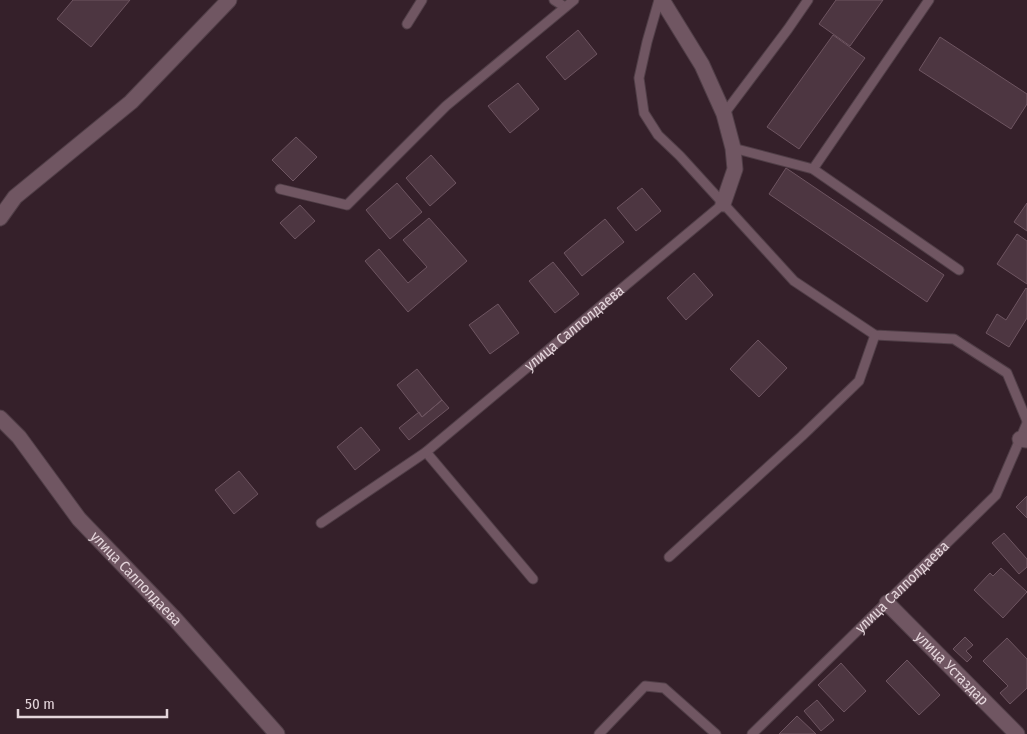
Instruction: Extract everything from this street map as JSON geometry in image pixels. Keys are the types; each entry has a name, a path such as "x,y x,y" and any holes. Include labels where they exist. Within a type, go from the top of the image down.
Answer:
{"street":[{"path":"0,218 15,197 131,102 229,0"},
{"path":"661,0 702,65 724,114 733,148 735,169 723,204"},
{"name":"улица Салполдаева","path":"0,418 19,437 79,519 175,619 278,734"},
{"name":"улица Устаздар","path":"887,603 1017,734"}],"lane":[{"path":"407,24 422,0"},
{"path":"554,0 565,7"},
{"path":"280,189 347,205 446,106 574,0"},
{"path":"661,0 647,42 639,78 644,114 658,135 680,156 794,281 875,335 859,381 802,436 669,557"},
{"path":"724,114 808,0"},
{"path":"813,169 929,0"},
{"path":"733,148 813,169 959,270"},
{"name":"улица Салполдаева","path":"321,523 426,452 723,204"},
{"name":"улица Салполдаева","path":"752,734 996,495 1024,440 1027,422 1007,373 954,339 875,335"},
{"path":"426,452 533,579"},
{"path":"599,734 645,686 664,688 716,734"}],"building":[{"path":"73,0 130,0 91,47 57,19"},
{"path":"836,0 883,0 850,46 819,24"},
{"path":"578,30 597,54 565,80 546,57"},
{"path":"833,35 865,58 799,149 767,127"},
{"path":"940,37 1027,94 1027,104 1011,129 919,70"},
{"path":"518,83 539,109 510,133 488,106"},
{"path":"296,137 317,157 293,181 272,160"},
{"path":"431,155 456,183 430,206 406,178"},
{"path":"786,168 944,275 927,302 769,194"},
{"path":"397,183 422,212 390,239 366,210"},
{"path":"642,188 661,211 636,231 617,208"},
{"path":"1027,203 1027,231 1014,222"},
{"path":"300,205 315,221 295,239 280,223"},
{"path":"429,218 467,261 408,312 365,261 379,249 408,283 427,267 403,240"},
{"path":"605,219 624,242 582,276 564,253"},
{"path":"1017,234 1027,241 1027,284 997,264"},
{"path":"553,262 579,294 555,313 529,281"},
{"path":"694,273 713,295 686,320 667,298"},
{"path":"1026,288 1027,318 1009,347 986,333 997,314 1006,320"},
{"path":"498,304 519,333 490,354 469,325"},
{"path":"758,340 787,368 759,397 730,369"},
{"path":"417,369 442,400 422,417 397,385"},
{"path":"442,400 449,408 409,440 399,428 419,412 422,417"},
{"path":"361,427 380,450 355,470 337,447"},
{"path":"239,471 258,494 234,514 215,490"},
{"path":"1027,496 1027,518 1016,507"},
{"path":"1004,533 1027,559 1027,567 1019,574 992,543"},
{"path":"1001,568 1027,592 1003,618 974,590 990,573 993,576"},
{"path":"965,637 973,645 966,651 972,657 967,662 953,649"},
{"path":"1007,638 1027,659 1027,688 1010,704 1000,693 1008,686 983,661"},
{"path":"907,660 940,695 919,715 886,681"},
{"path":"841,663 866,691 844,712 818,685"},
{"path":"817,700 834,720 821,731 804,711"},
{"path":"797,716 816,734 779,734"}]}
